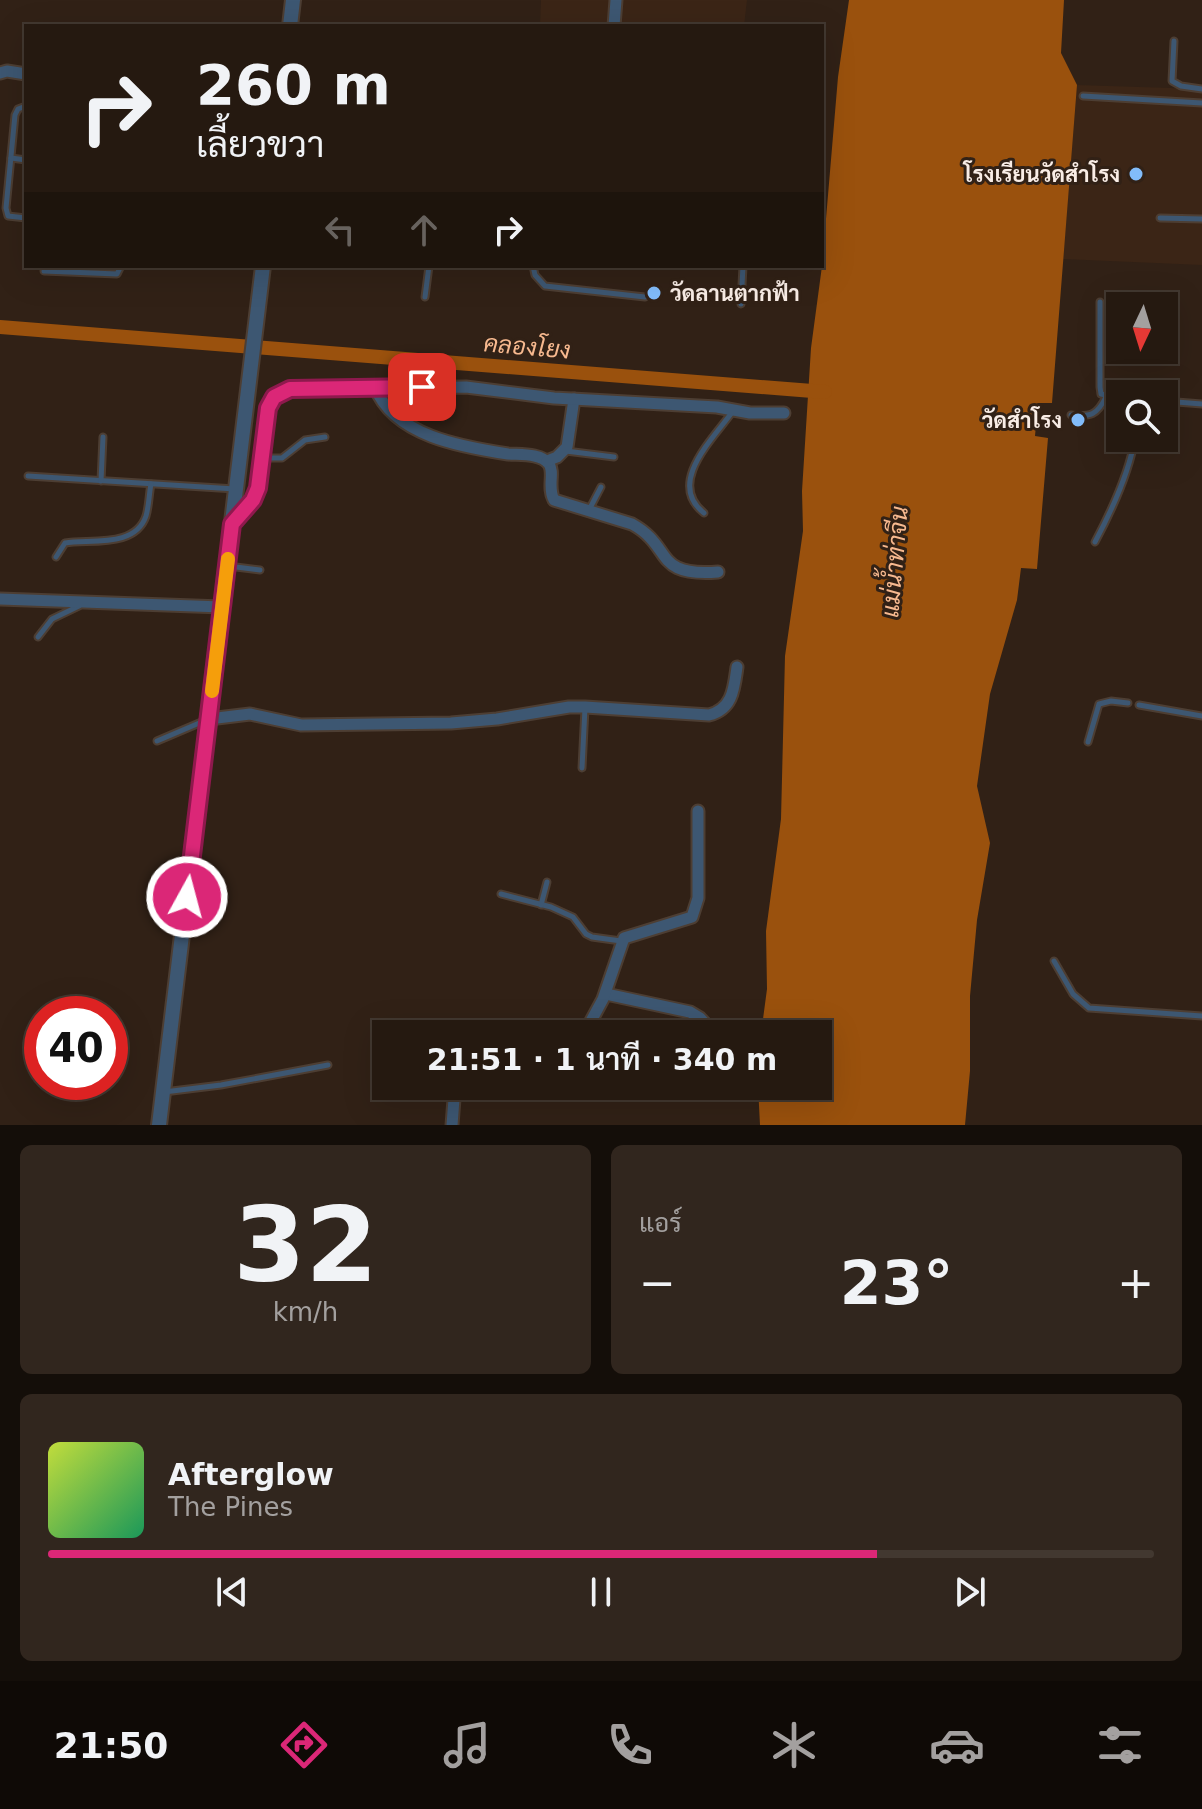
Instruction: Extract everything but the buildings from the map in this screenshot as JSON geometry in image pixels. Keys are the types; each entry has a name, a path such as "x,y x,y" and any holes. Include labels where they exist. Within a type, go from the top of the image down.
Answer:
{"street":[{"path":"290,24 293,0"},
{"path":"614,24 616,0"},
{"path":"0,73 24,74"},
{"path":"159,1125 263,272"},
{"path":"232,524 253,500 258,488 268,408 280,392 322,387 466,387 574,399 784,413"},
{"path":"375,387 388,409 412,427 474,447 547,461 551,467 549,491 554,500 642,529 671,565 684,572 718,572"},
{"path":"547,461 565,451 574,399"},
{"path":"0,599 222,607"},
{"path":"209,719 250,714 313,726 451,723 585,707 699,715 715,713 727,704 733,693 737,667"},
{"path":"592,1020 606,994 622,942 627,936 692,917 698,898 698,811"},
{"path":"606,994 690,1012 702,1020"},
{"path":"452,1125 454,1100"}],"lane":[{"path":"1174,41 1172,81 1181,86 1202,89"},
{"path":"1083,96 1202,103"},
{"path":"24,107 15,115 6,208 8,216 24,218"},
{"path":"11,158 24,160"},
{"path":"1160,218 1202,219"},
{"path":"44,271 117,274 120,268"},
{"path":"425,297 429,268"},
{"path":"533,268 535,275 545,286 645,297"},
{"path":"741,304 743,268"},
{"path":"1071,415 1092,416 1106,397 1101,394 1100,387 1100,302"},
{"path":"1178,402 1202,404"},
{"path":"704,513 690,497 689,483 695,462 733,410"},
{"path":"101,481 103,437"},
{"path":"262,458 282,458 305,440 325,437"},
{"path":"565,451 614,457"},
{"path":"1095,542 1133,452"},
{"path":"28,476 236,489"},
{"path":"56,557 65,543 116,539 134,532 146,516 151,484"},
{"path":"589,511 601,487"},
{"path":"227,566 260,570"},
{"path":"38,637 52,619 87,602"},
{"path":"1088,742 1099,704 1111,701 1128,703"},
{"path":"1139,705 1202,716"},
{"path":"582,768 585,707"},
{"path":"157,741 209,719"},
{"path":"541,905 547,882"},
{"path":"501,894 573,917 592,937 622,942"},
{"path":"1054,961 1073,994 1089,1008 1202,1016"},
{"path":"163,1092 221,1085 328,1065"}],"shaded area":[{"path":"541,0 747,0 744,24 540,24"},
{"name":"โรงเรียนวัดสำโรง","path":"1077,85 1202,89 1202,265 1063,259"}],"water":[{"name":"แม่น้ำท่าจีน","path":"849,0 1064,0 1061,53 1077,85 1052,403 1038,403 1035,436 1048,438 1037,569 1021,568 1017,600 990,694 977,786 990,843 977,920 970,996 970,1071 965,1125 760,1125 759,1100 832,1100 832,1020 763,1020 767,989 766,931 781,819 785,656 803,531 802,491 811,348 824,268 838,77"}],"waterway":[{"name":"คลองโยง","path":"0,327 825,392"}],"slow traffic":[{"path":"212,691 228,559"}],"place":[{"name":"โรงเรียนวัดสำโรง","path":"1136,174"},
{"name":"วัดลานตากฟ้า","path":"654,293"},
{"name":"วัดสำโรง","path":"1078,420"}],"route":[{"path":"187,897 232,524 253,500 258,488 268,408 274,397 290,389 422,387"}]}
